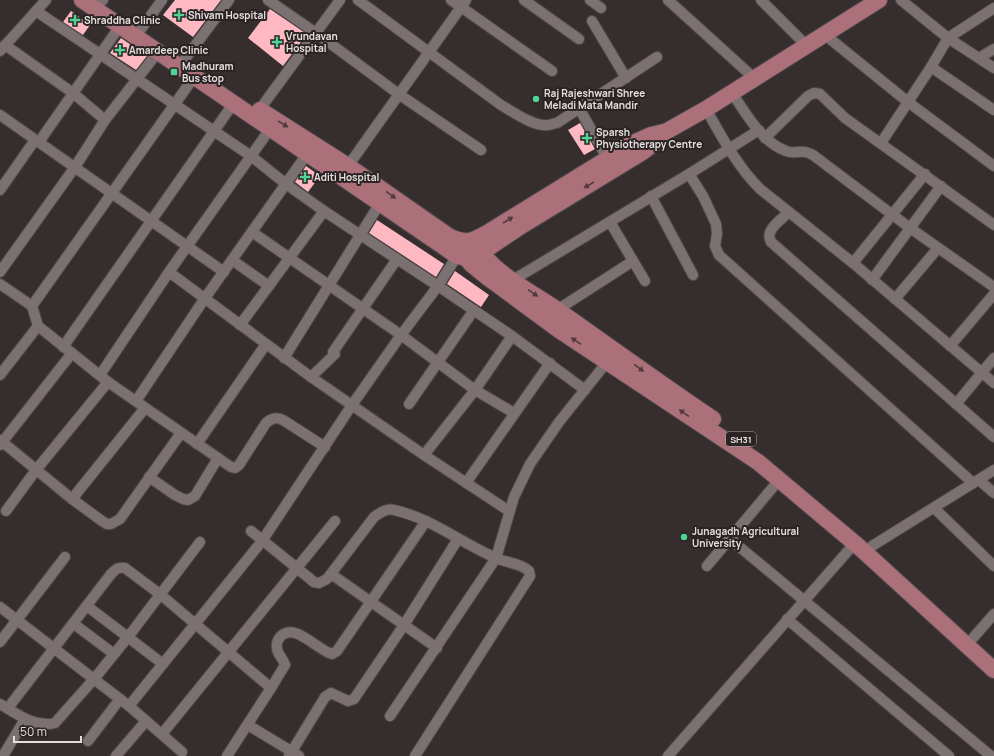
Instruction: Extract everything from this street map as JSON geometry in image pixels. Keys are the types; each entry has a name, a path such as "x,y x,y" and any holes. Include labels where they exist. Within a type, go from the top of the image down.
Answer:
{"main road":[{"path":"82,0 380,203 468,250"},
{"path":"101,0 238,96 348,166 450,236 468,250 471,264 487,278 559,330 745,453 855,543 994,670"},
{"path":"468,250 518,228 611,164 641,153 656,142 667,131 706,109 879,0"},
{"name":"SH31","path":"468,250 488,262 747,443 783,471 872,546 994,657"}],"street":[{"path":"46,0 2,48 73,93 105,120"},
{"path":"141,29 162,0"},
{"path":"185,59 229,0"},
{"path":"268,0 316,33 400,95 481,150"},
{"path":"260,109 340,0"},
{"path":"358,0 501,105 521,117 541,125 557,123 657,57"},
{"path":"451,0 464,4 552,71"},
{"path":"524,0 579,39"},
{"path":"590,0 601,8"},
{"path":"668,0 754,78"},
{"path":"761,0 806,45"},
{"path":"901,0 948,38 994,68"},
{"path":"348,166 464,4"},
{"path":"881,143 931,67 948,38 994,8"},
{"path":"36,11 251,156 286,184 324,211 512,336 585,390"},
{"path":"592,21 626,78"},
{"path":"0,190 73,93 120,26"},
{"path":"824,34 908,102 994,166"},
{"path":"979,58 994,49"},
{"path":"0,272 75,167 105,120 158,52"},
{"path":"931,67 994,110"},
{"path":"32,306 113,194 194,77"},
{"path":"732,92 762,134 773,144 785,151 793,153 805,152 813,155 910,228 994,287"},
{"path":"513,280 689,174 729,148 762,134 808,96 814,93 820,94 845,118 994,224"},
{"path":"63,347 233,104"},
{"path":"579,108 611,164"},
{"path":"706,109 749,178 760,189 853,263 994,383"},
{"path":"0,115 224,272"},
{"path":"100,375 169,272 270,129"},
{"path":"136,401 205,298 307,154"},
{"path":"689,174 703,196 716,224 717,234 715,246 719,255 976,481 994,493"},
{"path":"853,263 925,174"},
{"path":"872,280 941,186"},
{"path":"651,196 693,275"},
{"path":"284,358 380,203"},
{"path":"240,325 324,211"},
{"path":"789,212 769,232 771,242 994,438"},
{"path":"610,222 645,281"},
{"path":"252,232 438,362 475,390 514,414"},
{"path":"895,299 938,248"},
{"path":"129,706 262,541 325,448 352,405 438,286 468,250"},
{"path":"311,377 334,353 362,309 397,259"},
{"path":"232,260 269,286"},
{"path":"557,310 633,261"},
{"path":"169,272 311,377 424,455 509,511"},
{"path":"1,286 32,306 38,326 63,347 108,382 231,467 235,468 239,466 266,423 272,418 283,420 325,448"},
{"path":"950,346 994,294"},
{"path":"409,404 474,310"},
{"path":"0,375 38,326"},
{"path":"424,455 475,390 512,336"},
{"path":"197,444 266,344"},
{"path":"72,353 1,443 72,499 107,524 111,524 120,519 181,433"},
{"path":"956,404 994,358"},
{"path":"390,716 437,648 497,556 509,511 518,487 530,464 559,422 607,362"},
{"path":"466,483 550,363"},
{"path":"6,511 36,470 108,382"},
{"path":"72,499 145,408"},
{"path":"149,477 175,495 188,500 195,496 218,458"},
{"path":"872,546 994,470"},
{"path":"707,566 779,480"},
{"path":"934,508 994,566"},
{"path":"251,531 297,569 314,582 319,583 331,574 374,517 383,511 392,509 426,521 458,539 530,571 530,576 415,756"},
{"path":"162,734 335,521"},
{"path":"227,756 248,725 284,665 277,650 276,644 279,637 286,632 292,631 300,634 327,653 332,654 337,651 426,521"},
{"path":"248,725 293,754 325,697 331,693 348,701 354,699 404,625 458,539"},
{"path":"730,539 991,756"},
{"path":"200,542 161,595 128,637 94,679 55,723 47,725 39,724 4,706 74,624 111,574 120,567 125,568 161,595 271,688"},
{"path":"668,756 855,543"},
{"path":"0,642 65,557"},
{"path":"331,574 437,648"},
{"path":"87,606 163,664"},
{"path":"0,607 129,706 182,752"},
{"path":"973,638 994,614"},
{"path":"787,619 949,756"},
{"path":"74,624 114,654"},
{"path":"88,741 120,700"},
{"path":"3,756 25,718"},
{"path":"116,756 146,721"}],"building":[{"path":"175,0 221,0 193,37 163,15"},
{"path":"270,9 307,34 283,66 248,38"},
{"path":"71,11 90,25 83,35 63,22"},
{"path":"121,38 147,56 136,70 110,53"},
{"path":"580,123 595,149 584,155 568,130"},
{"path":"306,166 320,176 308,192 295,182"},
{"path":"377,220 444,264 436,277 369,233"},
{"path":"455,271 489,295 481,307 447,284"}],"place":[{"name":"Shivam Hospital","path":"179,15"},
{"name":"Shraddha Clinic","path":"75,20"},
{"name":"Vrundavan Hospital","path":"277,42"},
{"name":"Amardeep Clinic","path":"120,50"},
{"name":"Madhuram Bus stop","path":"174,72"},
{"name":"Raj Rajeshwari Shree Meladi Mata Mandir","path":"536,99"},
{"name":"Sparsh Physiotherapy Centre","path":"587,138"},
{"name":"Aditi Hospital","path":"305,177"},
{"name":"Junagadh Agricultural University","path":"684,537"}]}
